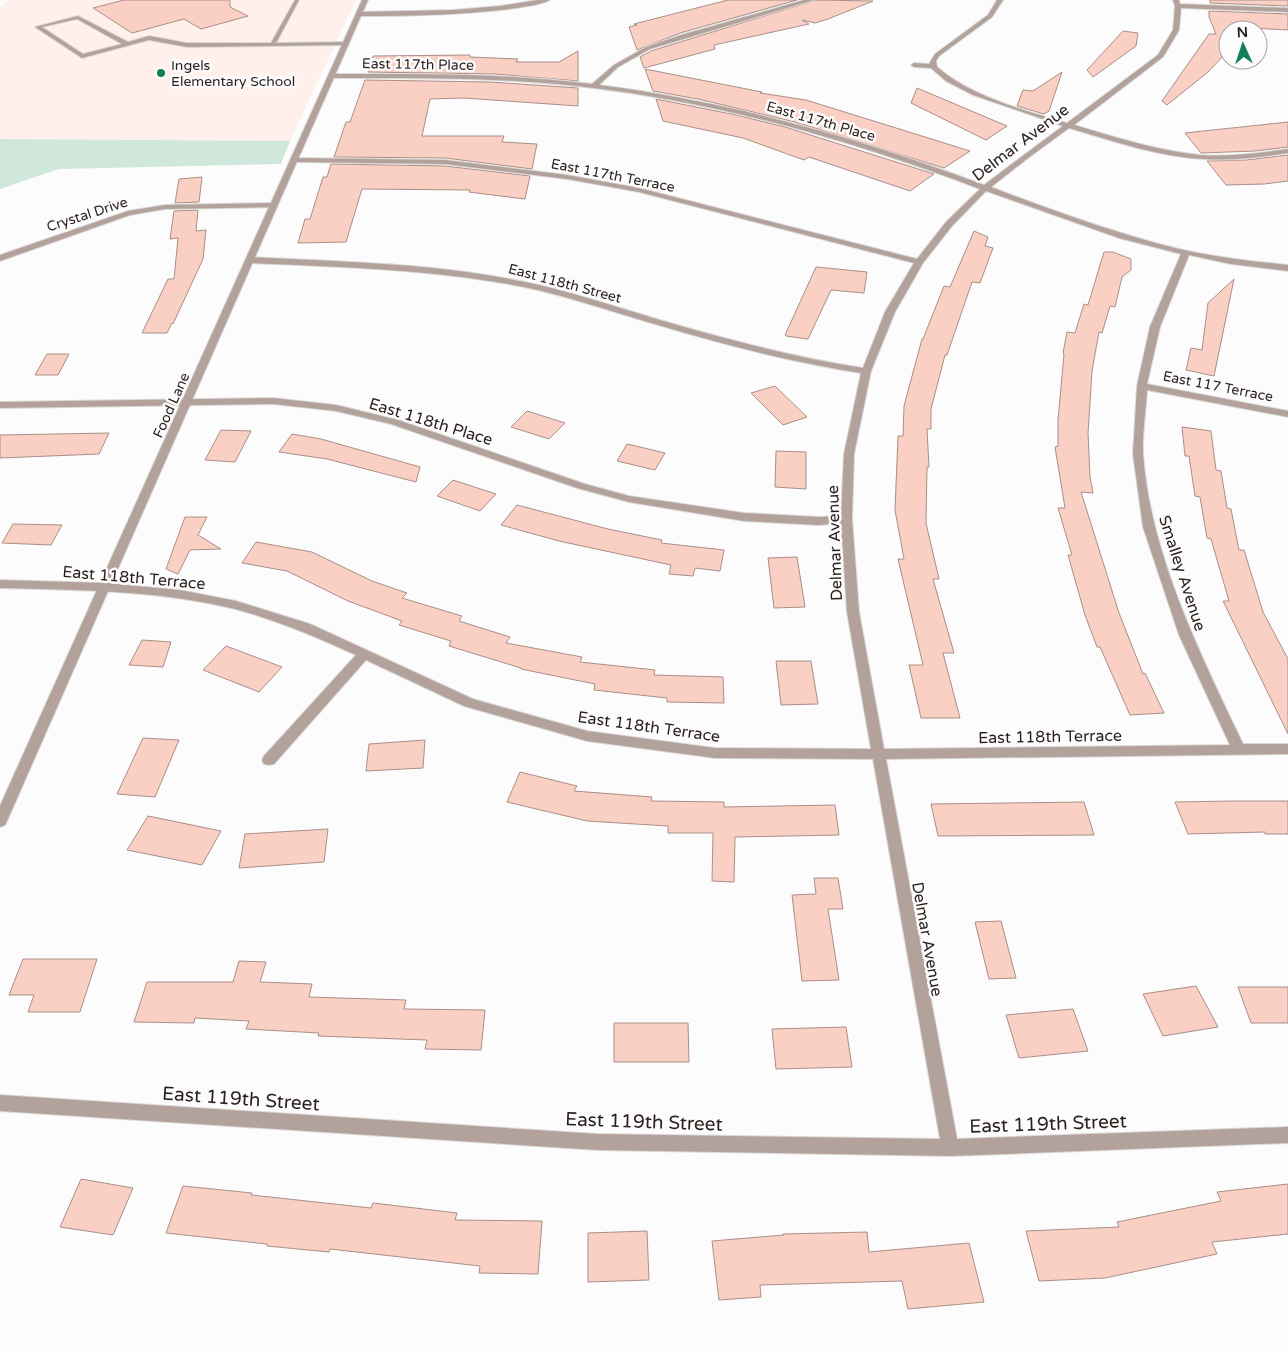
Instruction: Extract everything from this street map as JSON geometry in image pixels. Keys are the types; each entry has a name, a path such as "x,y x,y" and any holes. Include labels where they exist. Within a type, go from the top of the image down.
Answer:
{"street":[{"name":"Food Lane","path":"0,820 188,402 365,0"},
{"path":"359,14 449,14 523,5 547,0"},
{"path":"594,86 616,66 648,48 683,36 811,0"},
{"path":"932,66 932,61 937,55 990,16 1000,0"},
{"path":"1177,3 1288,10"},
{"name":"Delmar Avenue","path":"950,1148 877,754 853,612 846,519 849,454 866,371 890,312 919,262 950,224 985,188 1025,156 1069,126 1161,56 1176,30 1177,3"},
{"path":"914,65 932,66 944,78 972,92 1069,126 1156,150 1190,156 1242,158 1288,151"},
{"name":"East 117th Place","path":"331,76 472,77 594,86 700,103 784,122 860,144 1089,227 1185,254 1218,261 1288,268"},
{"name":"East 117th Terrace","path":"295,160 445,162 567,177 639,190 919,262"},
{"name":"Crystal Drive","path":"0,258 128,213 165,207 274,205"},
{"name":"Smalley Avenue","path":"1185,254 1155,327 1142,386 1138,454 1149,527 1185,635 1239,750"},
{"name":"East 118th Street","path":"250,260 358,265 447,272 498,279 562,294 744,346 829,366 866,371"},
{"name":"East 117 Terrace","path":"1142,386 1288,414"},
{"name":"East 118th Place","path":"0,405 273,401 336,408 394,422 581,486 629,499 744,517 819,522 846,519"},
{"name":"East 118th Terrace","path":"0,584 105,588 180,594 236,605 306,627 469,703 587,736 715,754 1288,749"},
{"path":"269,760 364,654"},
{"name":"East 119th Street","path":"0,1104 598,1142 950,1148 1288,1135"}],"lane":[{"path":"273,44 296,0"},
{"path":"127,44 78,17 38,27 82,56 127,44 149,38 187,45 346,44"}],"shaded area":[{"name":"Ingels Elementary School","path":"8,0 356,0 290,141 0,139 0,8"}],"green space":[{"path":"0,139 290,141 281,164 59,169 0,189"}],"building":[{"path":"124,0 230,0 230,7 248,16 201,29 184,19 132,33 93,8"},
{"path":"728,0 797,0 680,33 637,50 629,27 637,25 634,24"},
{"path":"816,0 873,1 815,23 802,20 809,24 714,45 715,49 644,68 640,57 651,51"},
{"path":"1210,0 1288,0 1288,6 1210,3"},
{"path":"1209,11 1288,14 1288,30 1268,29 1268,20 1218,20 1218,61 1208,72 1167,105 1162,101 1209,34 1216,34 1209,17"},
{"path":"1123,31 1138,33 1136,46 1093,77 1087,70"},
{"path":"578,51 578,81 495,74 368,72 373,56 470,55 470,57 518,59 516,62 559,62"},
{"path":"645,69 762,92 760,93 806,100 970,151 944,168 795,122 698,99 653,91"},
{"path":"1062,72 1049,111 1044,114 1017,106 1023,90 1033,91"},
{"path":"365,80 490,82 578,88 578,106 464,98 430,99 422,136 504,136 502,142 537,144 532,169 445,158 334,157 346,122 350,122"},
{"path":"917,88 1007,126 986,140 911,103"},
{"path":"656,99 785,127 934,174 910,191 809,157 804,160 743,138 663,121"},
{"path":"1288,122 1288,147 1255,151 1201,153 1185,133"},
{"path":"1288,155 1288,181 1264,184 1226,185 1207,161 1246,160"},
{"path":"331,164 445,166 530,176 525,199 469,192 470,190 362,189 346,242 298,243 305,219 310,219 323,177 327,177"},
{"path":"202,177 199,202 175,203 179,179"},
{"path":"198,210 196,231 206,230 203,259 167,333 142,333 168,279 174,279 178,238 170,239 174,211"},
{"path":"974,231 988,237 985,246 993,248 980,283 972,282 947,355 945,355 931,409 931,429 927,429 929,467 927,467 926,523 939,579 933,579 954,653 943,653 960,718 921,718 909,665 923,665 898,559 904,559 895,510 898,436 903,436 904,406 922,339 944,286 950,287"},
{"path":"1104,252 1113,252 1131,259 1131,270 1122,277 1115,307 1110,306 1102,333 1099,332 1092,371 1088,433 1090,477 1093,493 1081,492 1119,613 1143,674 1145,673 1164,713 1130,715 1100,647 1097,647 1085,615 1068,555 1072,555 1058,508 1065,508 1055,447 1058,446 1063,353 1067,332 1075,333 1084,304 1088,305"},
{"path":"816,267 867,272 864,293 831,290 808,339 786,336 785,335"},
{"path":"1234,279 1214,376 1186,370 1191,348 1202,350 1208,303"},
{"path":"47,354 69,354 58,375 35,375"},
{"path":"775,386 807,417 783,425 751,393"},
{"path":"527,411 565,423 549,439 511,427"},
{"path":"1182,427 1211,431 1216,470 1221,471 1227,508 1231,509 1239,550 1244,550 1263,612 1288,659 1288,734 1223,601 1229,601 1211,539 1207,538 1200,497 1195,496 1189,456 1185,456"},
{"path":"221,430 251,431 235,462 205,460"},
{"path":"109,433 99,454 0,458 0,435"},
{"path":"292,434 321,439 420,467 416,482 327,459 279,452"},
{"path":"627,444 665,453 655,470 617,461"},
{"path":"776,451 806,452 806,489 775,487"},
{"path":"453,480 496,494 480,511 437,496"},
{"path":"517,505 608,529 662,540 661,543 724,550 720,571 695,568 693,576 669,574 671,565 559,541 501,525"},
{"path":"185,517 207,517 198,535 221,549 190,550 178,574 166,569"},
{"path":"13,524 62,525 51,545 2,543"},
{"path":"256,542 312,552 372,581 407,593 402,598 462,616 459,621 510,637 506,643 582,657 580,662 655,670 654,675 723,677 724,703 667,702 667,698 594,690 595,684 521,669 449,646 451,641 399,625 402,621 348,601 287,571 242,563"},
{"path":"797,557 805,607 774,608 768,558"},
{"path":"142,640 171,642 163,667 129,665"},
{"path":"226,646 282,667 259,692 203,670"},
{"path":"776,661 811,661 818,704 781,705"},
{"path":"143,738 179,740 155,797 117,794"},
{"path":"425,740 423,768 366,771 369,744"},
{"path":"520,772 577,786 574,791 652,797 651,801 724,802 724,807 835,805 839,835 735,837 734,882 712,881 713,833 668,833 668,826 587,821 507,802"},
{"path":"1288,801 1288,834 1265,834 1265,832 1188,834 1175,802"},
{"path":"1084,802 1094,835 938,836 931,804"},
{"path":"148,816 221,831 202,865 127,850"},
{"path":"328,829 324,862 239,868 245,834"},
{"path":"814,878 838,878 843,909 828,909 839,980 802,981 792,895 816,894"},
{"path":"1001,921 1016,978 989,979 975,922"},
{"path":"23,959 97,959 80,1012 28,1012 34,995 9,995"},
{"path":"239,961 266,962 260,982 312,984 309,997 406,1000 404,1009 485,1010 481,1050 425,1049 427,1040 318,1036 319,1033 246,1029 249,1021 195,1018 194,1023 134,1022 147,982 233,982"},
{"path":"1196,986 1218,1027 1163,1036 1143,994"},
{"path":"1238,987 1288,987 1288,1023 1251,1023"},
{"path":"1073,1009 1088,1051 1019,1058 1006,1015"},
{"path":"614,1023 688,1023 689,1062 614,1062"},
{"path":"846,1027 852,1067 776,1069 772,1029"},
{"path":"81,1179 133,1188 113,1235 60,1227"},
{"path":"1288,1184 1288,1234 1212,1242 1217,1254 1105,1278 1039,1281 1026,1231 1119,1227 1117,1222 1221,1201 1217,1192"},
{"path":"183,1186 371,1208 373,1203 457,1213 455,1220 542,1221 538,1274 479,1273 480,1266 330,1249 329,1252 267,1246 267,1244 166,1233"},
{"path":"647,1231 649,1280 588,1282 588,1233"},
{"path":"867,1232 869,1252 969,1243 984,1302 908,1309 902,1281 760,1285 761,1297 719,1300 712,1241 783,1234"}],"place":[{"name":"Ingels Elementary School","path":"161,73"}]}
